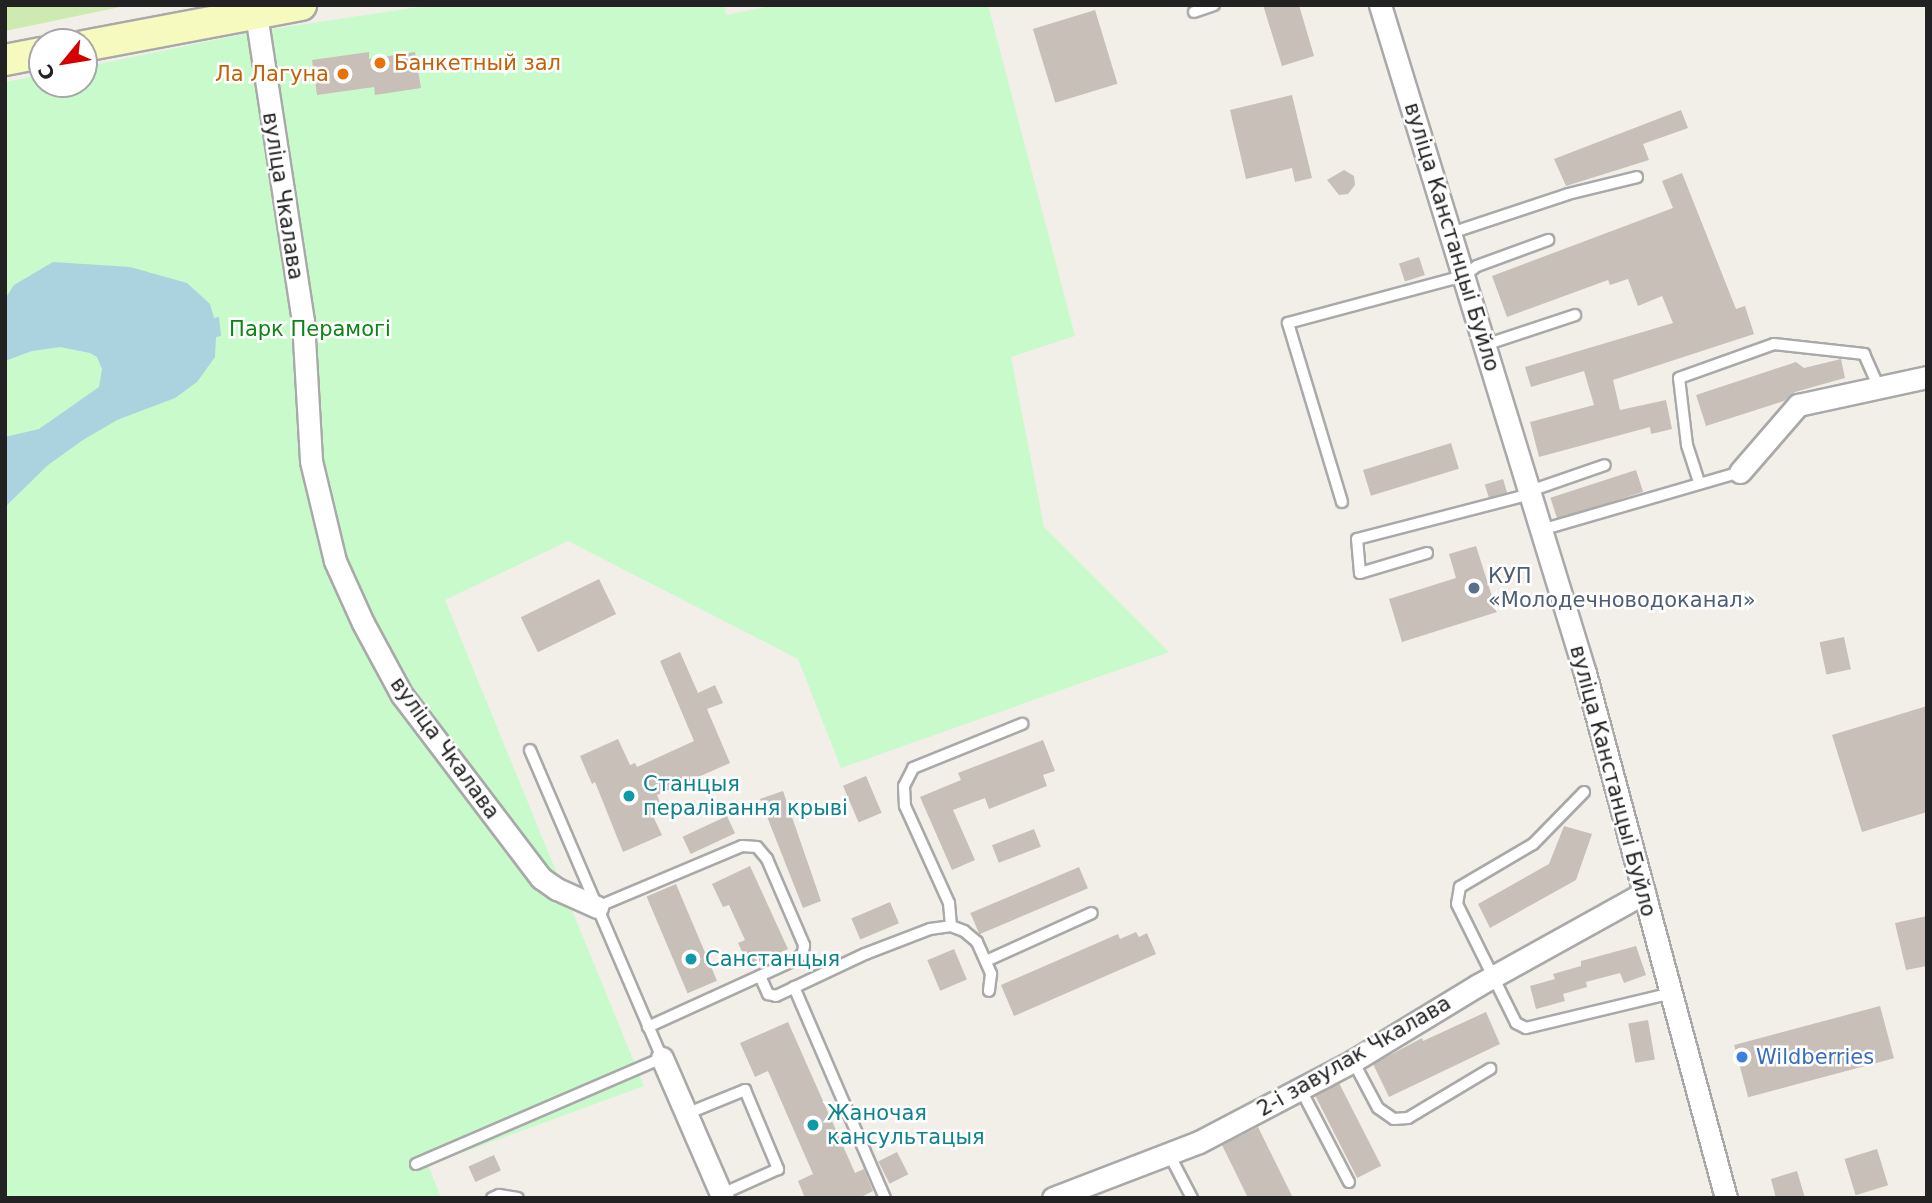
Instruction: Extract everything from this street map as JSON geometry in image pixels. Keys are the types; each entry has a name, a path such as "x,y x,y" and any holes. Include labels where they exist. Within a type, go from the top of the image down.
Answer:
{"street":[{"path":"98,43 255,10 301,5"},
{"name":"вуліца Канстанцыі Буйло","path":"1380,5 1585,673 1726,1198"},
{"name":"вуліца Чкалава","path":"255,10 303,321 311,461 335,561 363,623 411,706 541,878 556,889 597,907"},
{"path":"5,60 28,56"},
{"path":"1740,472 1798,405 1927,377"},
{"name":"2-і завулак Чкалава","path":"1053,1198 1091,1191 1199,1142 1353,1061 1644,893"},
{"path":"662,1058 722,1196"}],"lane":[{"path":"1194,12 1214,5"},
{"path":"1451,233 1568,194 1637,177"},
{"path":"1342,502 1287,323 1464,276 1477,266 1548,240"},
{"path":"1485,345 1576,315"},
{"path":"1699,482 1687,445 1679,378 1774,344 1864,354 1879,387"},
{"path":"1427,553 1360,573 1357,539 1531,492 1605,465"},
{"path":"1541,530 1740,472"},
{"path":"951,926 949,903 905,806 904,786 913,768 1022,724"},
{"path":"415,1164 662,1058 530,750"},
{"path":"1584,792 1533,844 1460,887 1457,904 1516,1023 1526,1028 1672,993"},
{"path":"597,907 742,845 757,847 767,859 804,944 803,953 797,958 648,1027"},
{"path":"986,961 1092,913"},
{"path":"760,976 768,994 776,996 865,954 930,929 951,926 964,931 977,942 991,974 989,991"},
{"path":"794,987 885,1198"},
{"path":"1353,1061 1378,1108 1394,1119 1408,1118 1490,1069"},
{"path":"1300,1088 1349,1182"},
{"path":"686,1114 745,1090 778,1169 722,1196"},
{"path":"1169,1154 1192,1198"},
{"path":"492,1198 518,1198"}],"green space":[{"path":"5,5 130,5 5,31"},
{"name":"Парк Перамогі","path":"432,5 725,5 726,15 775,5 988,5 1075,336 1011,357 1044,527 1169,652 841,768 798,659 568,541 445,600 644,1086 428,1165 441,1198 5,1198 5,82 28,78 28,98 98,98 98,64 259,31"}],"water":[{"path":"53,262 130,267 187,283 210,304 214,318 219,317 221,336 216,337 215,357 197,382 175,398 117,420 83,440 48,465 5,507 5,437 39,429 99,387 102,369 97,357 90,353 60,347 32,351 5,361 5,299 14,285"}],"building":[{"path":"1263,5 1299,5 1314,56 1282,66"},
{"path":"1095,10 1118,84 1055,103 1033,29"},
{"path":"369,52 369,59 415,52 421,88 375,95 374,87 317,95 312,60"},
{"path":"1292,95 1312,178 1295,182 1292,168 1246,179 1230,110"},
{"path":"1681,110 1688,128 1643,144 1649,160 1566,186 1554,159"},
{"path":"1344,170 1354,176 1355,185 1348,194 1339,195 1327,180"},
{"path":"1682,173 1736,309 1745,306 1754,334 1613,380 1620,410 1666,400 1672,429 1651,434 1650,427 1539,457 1530,422 1594,405 1584,371 1531,387 1525,367 1673,323 1662,296 1638,306 1628,279 1610,285 1608,280 1507,317 1492,276 1673,208 1662,181"},
{"path":"1419,257 1425,275 1405,282 1399,263"},
{"path":"1841,359 1845,378 1795,392 1784,401 1706,426 1696,395 1796,362 1804,368"},
{"path":"1451,443 1459,469 1371,496 1363,470"},
{"path":"1636,470 1643,492 1558,520 1550,498"},
{"path":"1503,479 1507,492 1489,498 1485,485"},
{"name":"КУП «Молодечноводоканал»","path":"1476,546 1497,612 1402,642 1389,599 1456,578 1449,554"},
{"path":"599,579 616,614 538,652 521,617"},
{"path":"1844,637 1851,669 1826,674 1820,642"},
{"path":"680,652 698,693 715,685 723,703 707,709 730,763 657,795 662,807 651,812 662,835 623,852 595,782 592,784 580,756 618,739 630,765 635,763 637,767 694,741 660,661"},
{"path":"1927,706 1927,812 1862,832 1832,735"},
{"path":"1043,740 1055,771 1043,775 1047,786 989,809 985,798 953,810 975,860 952,870 920,797 961,780 958,773"},
{"path":"866,776 882,813 859,823 843,786"},
{"path":"783,791 821,901 803,908 760,799"},
{"path":"727,816 735,833 691,854 683,837"},
{"path":"1564,826 1592,834 1576,880 1490,928 1478,904 1549,864"},
{"path":"1034,829 1041,847 999,863 992,845"},
{"path":"750,866 788,949 749,966 738,943 745,940 729,905 723,907 712,884"},
{"path":"1079,867 1088,888 979,934 970,913"},
{"name":"Санстанцыя","path":"676,884 717,981 688,993 647,897"},
{"path":"890,902 899,923 860,940 851,918"},
{"path":"1927,916 1927,966 1906,970 1895,923"},
{"path":"1136,932 1139,937 1147,933 1156,954 1014,1016 1001,985 1118,934 1120,939"},
{"path":"1636,946 1646,975 1624,983 1620,973 1586,982 1587,987 1563,994 1565,1001 1536,1009 1530,986 1555,979 1553,974 1581,966 1581,961"},
{"path":"954,949 967,979 940,991 927,960"},
{"path":"1880,1006 1894,1058 1748,1097 1734,1045"},
{"path":"1486,1012 1500,1044 1389,1097 1373,1064 1422,1038 1423,1041"},
{"path":"1648,1020 1655,1059 1635,1063 1628,1023"},
{"name":"Жаночая кансультацыя","path":"788,1022 855,1173 864,1169 873,1191 859,1198 805,1198 798,1181 813,1174 768,1071 755,1077 740,1043"},
{"path":"1339,1083 1381,1166 1357,1178 1315,1095"},
{"path":"1258,1127 1293,1198 1248,1198 1222,1145"},
{"path":"1877,1149 1888,1185 1856,1195 1844,1159"},
{"path":"897,1152 908,1174 890,1184 878,1162"},
{"path":"494,1155 501,1171 475,1182 468,1166"},
{"path":"1797,1171 1805,1198 1776,1198 1771,1179"}],"place":[{"name":"Банкетный зал","path":"380,63"},
{"name":"Ла Лагуна","path":"343,74"},
{"name":"КУП «Молодечноводоканал»","path":"1474,588"},
{"name":"Станцыя пералівання крыві","path":"629,796"},
{"name":"Санстанцыя","path":"691,959"},
{"name":"Wildberries","path":"1742,1057"},
{"name":"Жаночая кансультацыя","path":"813,1125"}]}
